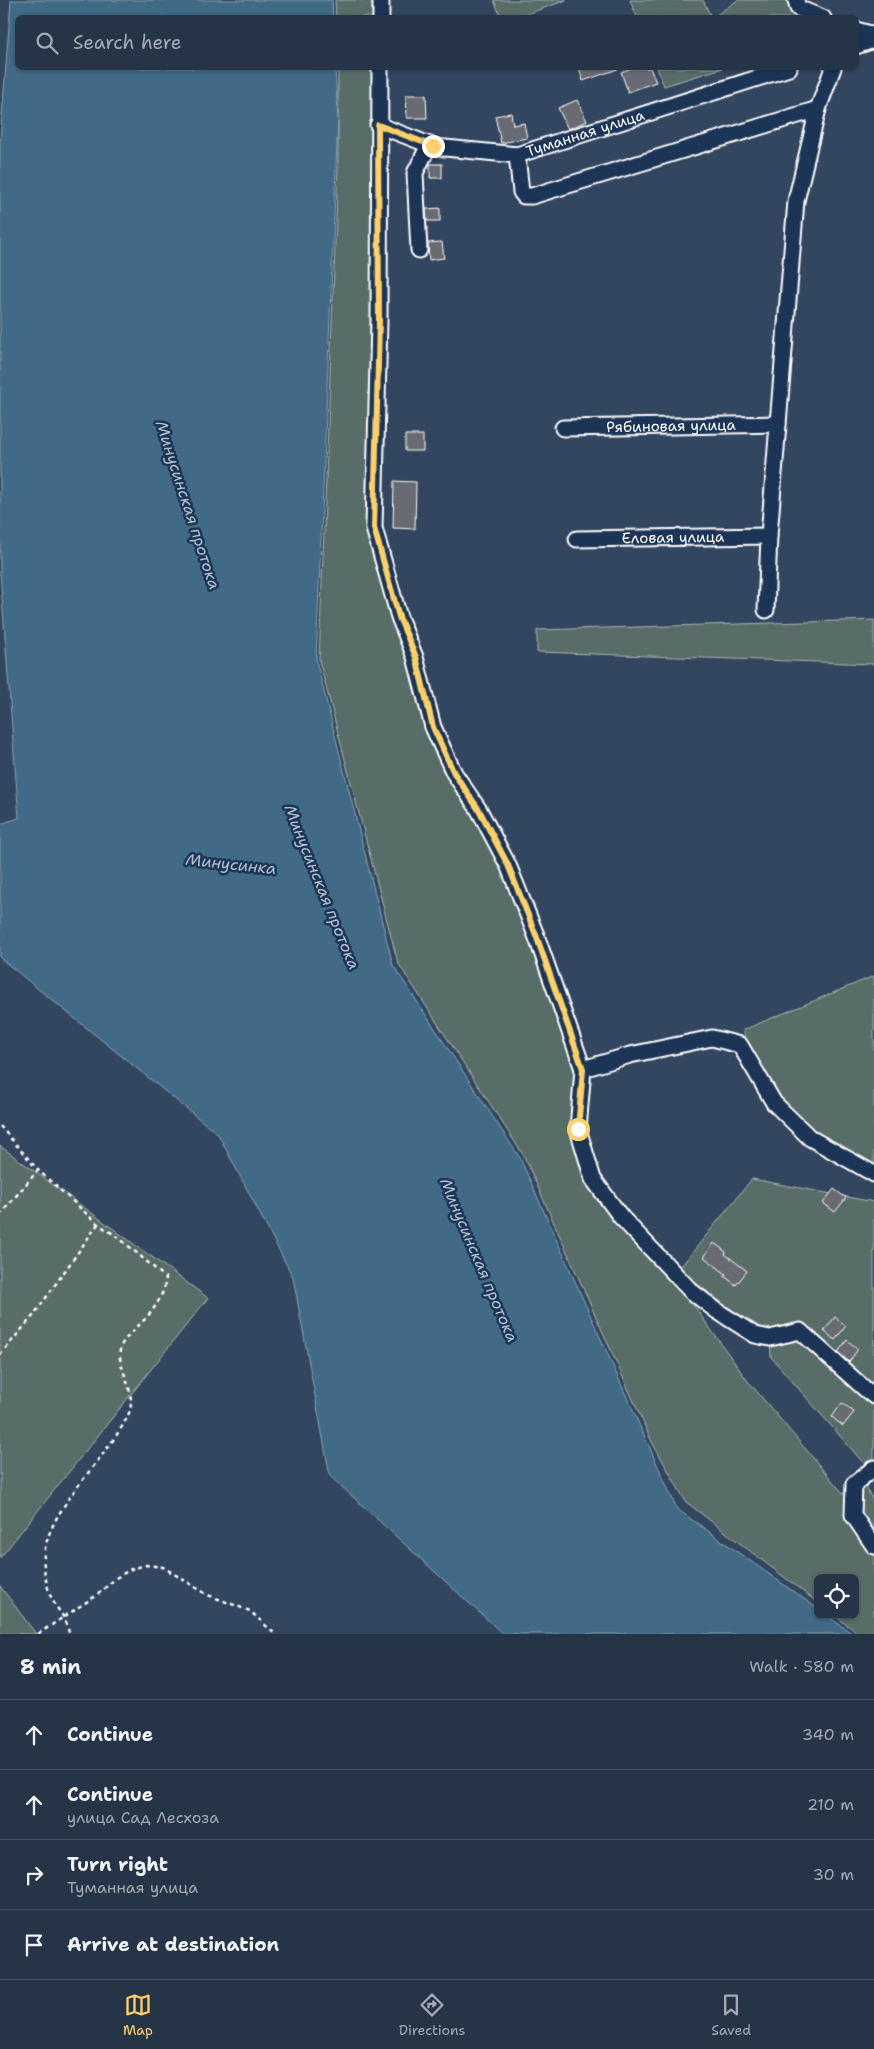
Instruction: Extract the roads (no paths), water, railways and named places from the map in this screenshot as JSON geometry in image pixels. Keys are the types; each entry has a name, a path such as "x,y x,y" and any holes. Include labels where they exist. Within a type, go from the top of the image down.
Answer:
{"street":[{"path":"381,0 381,15"},
{"path":"794,3 817,15"},
{"path":"859,31 874,35"},
{"path":"859,45 874,40"},
{"path":"380,70 378,125 379,321 374,528 399,617 416,657 433,727 454,773 479,810 508,865 536,935 583,1069 578,1129 593,1179 621,1217 691,1291 716,1311 756,1335 770,1338 800,1330 865,1390 874,1396"},
{"name":"Туманная улица","path":"378,125 433,146 517,155 783,70"},
{"path":"766,610 769,536 796,201 818,109 832,70"},
{"path":"517,155 521,192 524,196 532,196 818,109"},
{"path":"419,250 415,173 428,147 433,146"},
{"name":"Рябиновая улица","path":"563,428 778,424"},
{"name":"Еловая улица","path":"577,539 769,536"},
{"path":"583,1069 630,1055 712,1038 740,1045 774,1103 810,1138 874,1174"},
{"path":"874,1468 854,1484 854,1515 874,1546"}],"water":[{"path":"11,0 332,0 333,15 15,15 15,70 335,70 338,118 316,660 393,965 520,1158 677,1509 814,1606 814,1619 832,1619 853,1634 503,1634 330,1476 293,1277 218,1134 0,958 0,824 19,818 0,572 0,142"}],"water label":[{"name":"Минусинская протока","path":"188,505"},
{"name":"Минусинка","path":"231,864"},
{"name":"Минусинская протока","path":"322,887"},
{"name":"Минусинская протока","path":"479,1260"}]}
